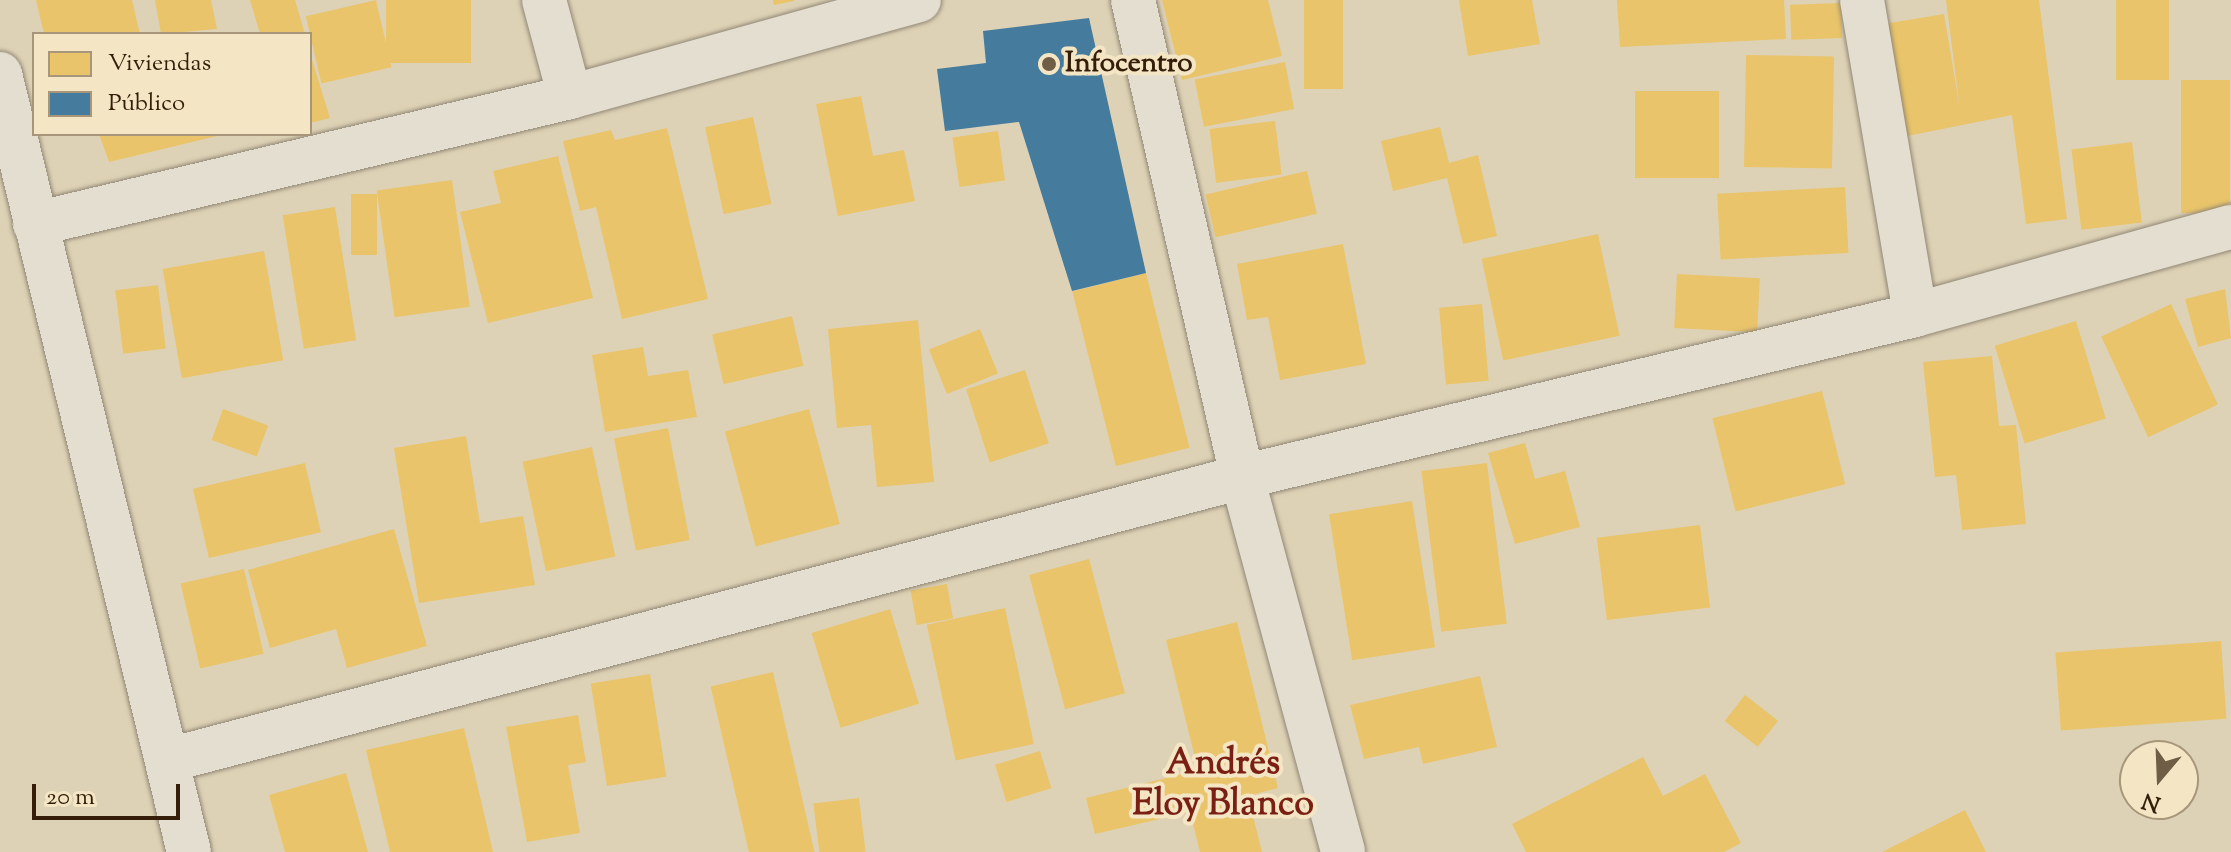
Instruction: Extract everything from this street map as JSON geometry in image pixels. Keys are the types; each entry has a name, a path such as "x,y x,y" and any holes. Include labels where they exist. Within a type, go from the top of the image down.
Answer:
{"street":[{"path":"544,0 570,97"},
{"path":"35,224 570,97 919,0"},
{"path":"1133,0 1242,477 1343,852"},
{"path":"1862,0 1915,315"},
{"path":"0,74 189,852"},
{"path":"169,760 1242,477 1915,315 2231,227"}],"building: Viviendas":[{"path":"36,0 132,0 140,32 44,32"},
{"path":"155,0 211,0 217,29 161,32"},
{"path":"250,0 295,0 304,32 259,32"},
{"path":"376,0 392,67 321,83 312,32 306,16"},
{"path":"386,0 471,0 471,63 386,63"},
{"path":"773,0 794,0 794,1 774,5"},
{"path":"1162,0 1268,0 1282,56 1182,80"},
{"path":"1304,0 1343,0 1343,89 1304,89"},
{"path":"1459,0 1532,0 1540,44 1468,56"},
{"path":"1617,0 1784,0 1786,39 1620,47"},
{"path":"1946,0 2039,0 2067,219 2026,224 2012,115 1902,137 1884,24 1944,14 1960,109"},
{"path":"2116,0 2169,0 2169,80 2116,80"},
{"path":"1841,3 1842,38 1791,40 1790,5"},
{"path":"1746,55 1834,57 1832,169 1744,167"},
{"path":"312,60 330,118 312,122"},
{"path":"1285,62 1294,109 1204,127 1195,80"},
{"path":"2181,80 2230,80 2230,213 2181,213"},
{"path":"1635,91 1719,91 1719,178 1635,178"},
{"path":"861,96 873,156 904,150 915,201 838,216 816,104"},
{"path":"753,117 772,204 724,214 705,127"},
{"path":"1275,121 1282,175 1216,183 1209,129"},
{"path":"1440,127 1449,163 1478,155 1497,236 1463,244 1447,178 1393,191 1381,141"},
{"path":"667,128 708,299 622,319 596,207 580,211 563,141 611,130 615,140"},
{"path":"998,131 1005,181 959,187 952,137"},
{"path":"100,136 217,136 109,162"},
{"path":"2132,142 2142,222 2081,230 2071,149"},
{"path":"558,156 593,298 488,323 460,212 501,203 493,171"},
{"path":"1307,171 1317,214 1216,237 1206,194"},
{"path":"452,180 470,307 395,317 377,191"},
{"path":"1845,187 1848,253 1721,260 1717,194"},
{"path":"351,194 377,194 377,255 351,255"},
{"path":"335,207 356,340 304,349 283,215"},
{"path":"1598,234 1620,336 1503,360 1482,259"},
{"path":"1343,244 1366,364 1280,380 1268,317 1247,320 1237,264"},
{"path":"264,251 283,360 182,378 163,269"},
{"path":"1146,273 1190,448 1116,466 1072,291"},
{"path":"1677,274 1760,278 1757,332 1674,328"},
{"path":"158,285 166,349 123,354 115,290"},
{"path":"2225,289 2231,338 2198,347 2185,299"},
{"path":"1482,304 1489,381 1446,384 1439,308"},
{"path":"2171,304 2218,405 2148,437 2101,337"},
{"path":"792,316 803,366 724,384 712,334"},
{"path":"918,320 934,482 877,487 871,425 837,428 828,329"},
{"path":"2076,321 2106,419 2025,443 1995,346"},
{"path":"980,329 998,374 947,394 929,350"},
{"path":"643,347 648,376 688,370 697,417 605,432 592,355"},
{"path":"1992,356 1999,426 2016,425 2026,524 1962,530 1956,475 1935,477 1923,362"},
{"path":"1025,370 1049,443 990,462 966,389"},
{"path":"1822,391 1845,484 1736,511 1712,418"},
{"path":"223,409 268,425 257,456 212,440"},
{"path":"809,409 840,524 756,546 725,432"},
{"path":"668,428 690,540 636,550 614,438"},
{"path":"466,436 480,523 523,516 535,585 419,603 394,448"},
{"path":"1525,443 1535,479 1565,471 1580,527 1515,544 1488,453"},
{"path":"592,447 615,557 546,571 523,462"},
{"path":"305,463 321,532 209,558 193,489"},
{"path":"1487,463 1507,624 1441,632 1421,471"},
{"path":"1412,501 1435,647 1352,660 1329,514"},
{"path":"1700,525 1710,607 1607,620 1597,538"},
{"path":"394,529 427,646 347,668 336,629 270,648 248,570"},
{"path":"1089,559 1125,693 1065,709 1029,575"},
{"path":"244,569 264,654 200,668 181,584"},
{"path":"947,584 953,618 917,625 911,590"},
{"path":"1005,608 1034,744 956,761 927,625"},
{"path":"890,609 919,704 841,728 812,633"},
{"path":"1237,622 1278,788 1248,796 1262,852 1200,852 1190,812 1095,834 1086,798 1198,770 1166,640"},
{"path":"2221,641 2226,719 2061,730 2055,653"},
{"path":"773,672 815,852 749,852 711,686"},
{"path":"650,674 666,777 607,786 591,683"},
{"path":"1480,676 1497,747 1423,764 1419,747 1364,759 1350,705"},
{"path":"1745,695 1778,721 1758,747 1725,721"},
{"path":"578,715 586,762 568,765 580,833 527,842 506,727"},
{"path":"464,728 493,852 390,852 366,750"},
{"path":"1040,751 1051,788 1006,802 995,765"},
{"path":"1643,757 1663,796 1705,774 1741,843 1724,852 1526,852 1512,824"},
{"path":"346,773 368,852 285,852 269,795"},
{"path":"859,798 866,852 819,852 813,804"},
{"path":"1965,810 1986,852 1882,852"}],"building: Público":[{"path":"1089,18 1146,273 1072,291 1019,122 945,131 937,69 986,63 983,31"}],"place":[{"name":"Infocentro","path":"1049,64"}],"district":[{"name":"Andrés Eloy Blanco","path":"1223,784"}]}
